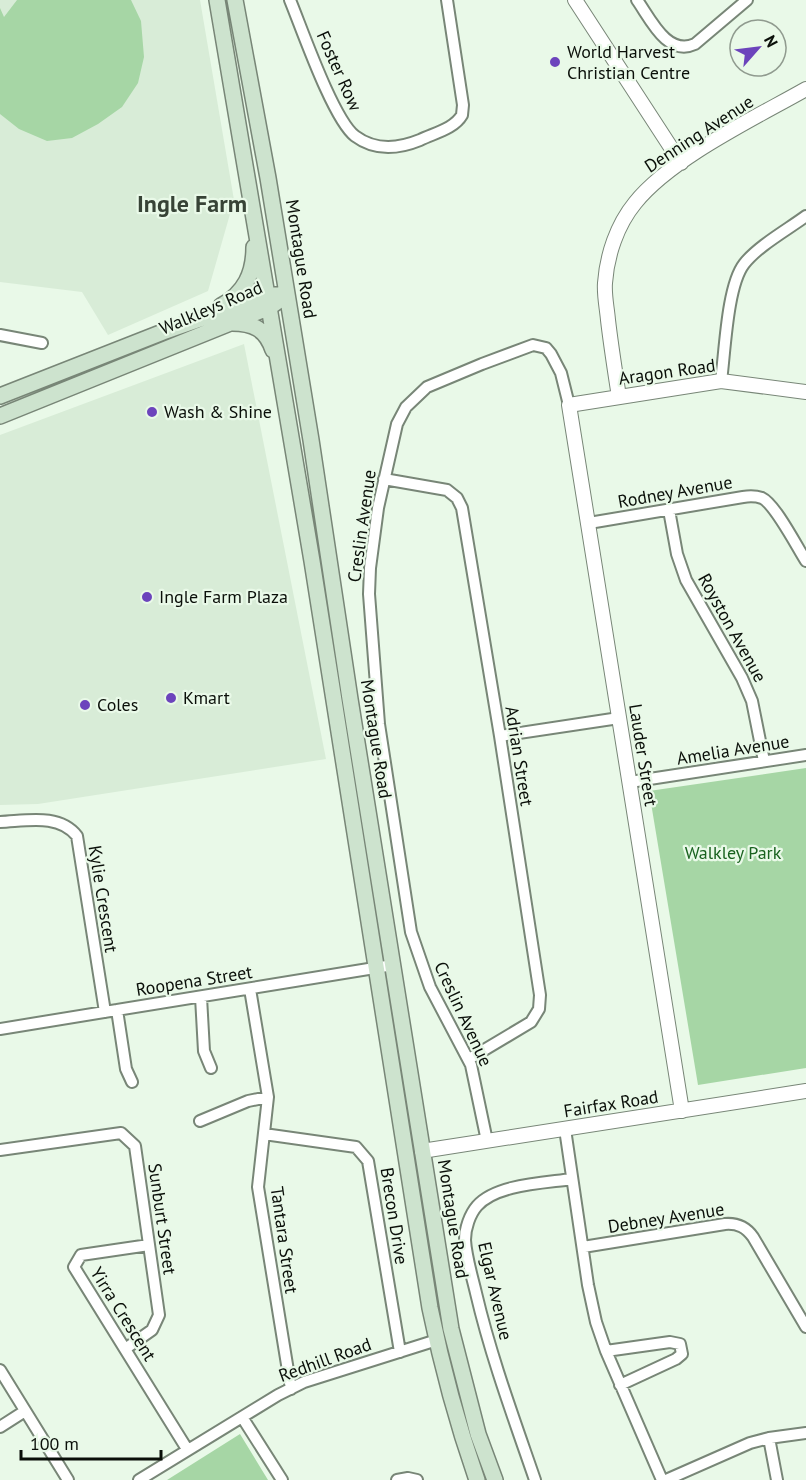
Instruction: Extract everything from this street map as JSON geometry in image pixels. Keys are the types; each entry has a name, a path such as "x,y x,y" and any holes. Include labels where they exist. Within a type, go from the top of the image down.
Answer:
{"main road":[{"name":"Montague Road","path":"217,0 269,301 437,1340 457,1424 477,1480"},
{"name":"Montague Road","path":"235,0 287,294 453,1336 478,1434 495,1480"},
{"path":"198,320 232,299 246,283 254,259 256,223"},
{"name":"Walkleys Road","path":"0,396 198,320 287,294"},
{"name":"Walkleys Road","path":"0,416 230,323 269,301"},
{"path":"230,323 250,324 265,334 272,346 281,375"},
{"path":"406,1152 422,1151"},
{"path":"437,1340 453,1336"}],"street":[{"name":"Foster Row","path":"290,0 326,87 348,129 372,145 393,148 452,126 462,115 447,0"},
{"path":"575,0 681,163"},
{"path":"637,0 663,37 673,44 684,47 694,44 747,0"},
{"name":"Denning Avenue","path":"619,397 605,288 610,251 625,218 634,204 655,183 681,163 806,89"},
{"path":"721,381 732,301 740,271 752,256 806,216"},
{"path":"0,335 42,343"},
{"name":"Creslin Avenue","path":"487,1141 475,1076 469,1059 430,987 413,939 381,735 369,594 372,544 397,424 410,402 431,385 482,363 529,346 538,345 546,348 552,354 570,405"},
{"name":"Aragon Road","path":"570,405 721,381 806,392"},
{"name":"Lauder Street","path":"570,405 682,1111"},
{"name":"Adrian Street","path":"384,479 440,487 453,494 460,503 500,736 541,1003 537,1015 531,1022 469,1059"},
{"name":"Rodney Avenue","path":"589,523 750,496 762,498 773,507 806,561"},
{"name":"Royston Avenue","path":"669,510 677,554 686,580 750,695 758,722 764,761"},
{"path":"500,736 619,718"},
{"name":"Amelia Avenue","path":"630,782 806,755"},
{"name":"Kylie Crescent","path":"0,822 56,821 70,827 77,836 105,1012"},
{"name":"Roopena Street","path":"0,1029 393,965"},
{"name":"Tantara Street","path":"250,989 268,1097 258,1187 291,1389"},
{"path":"201,997 204,1051 211,1068"},
{"path":"117,1010 126,1069 132,1082"},
{"name":"Fairfax Road","path":"422,1151 806,1091"},
{"path":"200,1121 248,1101 268,1097"},
{"path":"565,1129 592,1304 606,1351 664,1480 769,1437 806,1432"},
{"name":"Sunburt Street","path":"0,1150 121,1133 135,1146 159,1315 152,1330 125,1349"},
{"name":"Brecon Drive","path":"264,1134 356,1146 368,1161 400,1352"},
{"name":"Elgar Avenue","path":"535,1480 479,1306 465,1236 473,1212 494,1194 519,1187 572,1179"},
{"name":"Debney Avenue","path":"583,1247 725,1224 739,1225 749,1231 753,1237 806,1327"},
{"name":"Yirra Crescent","path":"149,1245 81,1255 74,1267 187,1449"},
{"name":"Redhill Road","path":"139,1480 187,1449 291,1389 324,1374 437,1340"},
{"path":"606,1351 670,1342 680,1344 682,1348 680,1356 620,1384"},
{"path":"0,1370 68,1480"},
{"path":"0,1427 25,1411"},
{"path":"242,1417 282,1480"},
{"path":"769,1437 777,1480"},
{"path":"398,1480 408,1478 417,1480"}],"shaded area":[{"path":"0,0 200,0 234,200 208,291 108,335 82,292 0,282"},
{"name":"Ingle Farm Plaza","path":"244,344 326,759 38,804 0,805 0,435"}],"green space":[{"path":"17,0 131,0 141,21 144,57 138,83 122,107 98,124 72,138 47,141 19,129 0,114 0,8 4,17"},
{"name":"Walkley Park","path":"806,768 806,1068 698,1085 649,791"},
{"path":"240,1434 268,1480 167,1480"}],"place":[{"name":"World Harvest Christian Centre","path":"555,62"},
{"name":"Wash & Shine","path":"152,412"},
{"name":"Ingle Farm Plaza","path":"147,597"},
{"name":"Kmart","path":"171,698"},
{"name":"Coles","path":"85,705"}],"district":[{"name":"Ingle Farm","path":"192,204"}]}
